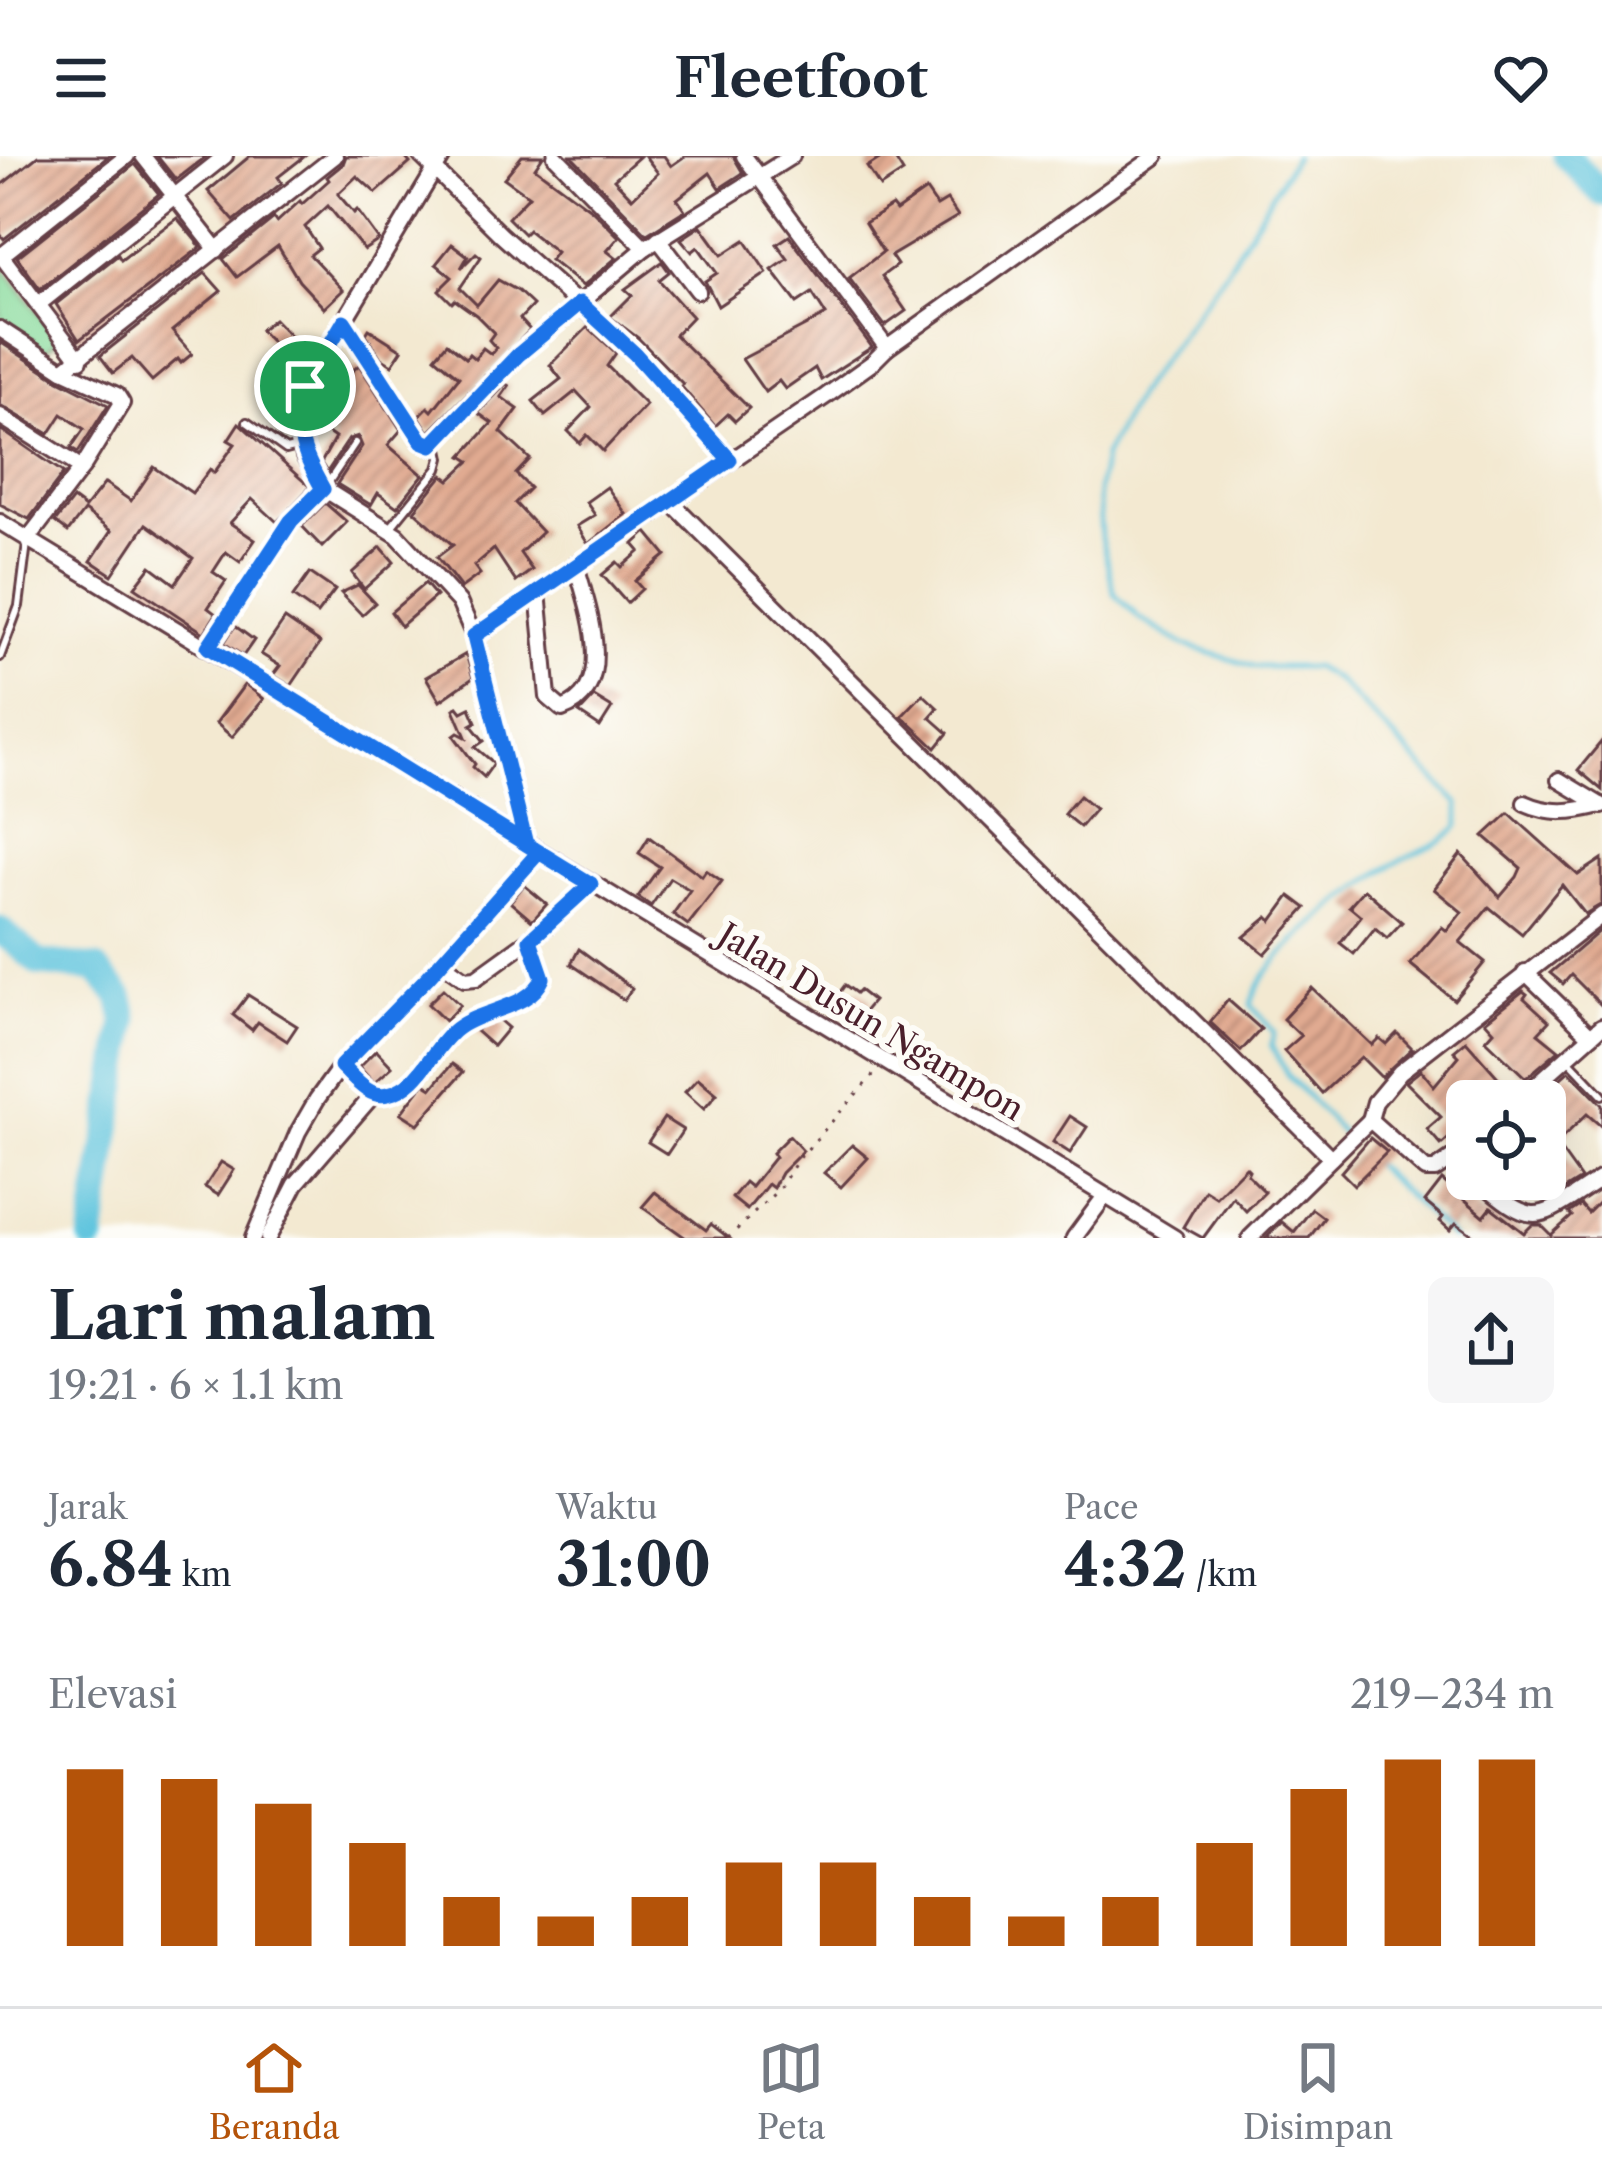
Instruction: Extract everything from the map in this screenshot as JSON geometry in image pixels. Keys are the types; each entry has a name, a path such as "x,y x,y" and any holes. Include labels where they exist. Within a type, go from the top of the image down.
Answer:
{"street":[{"path":"80,360 0,255 128,156"},
{"path":"143,156 217,250"},
{"path":"40,303 225,156"},
{"path":"63,370 334,156"},
{"path":"421,156 635,354 730,460"},
{"path":"259,1237 298,1132 317,1099 341,1066 441,962 532,848 474,636 459,602 389,530 323,489 299,434 305,386 443,156"},
{"path":"556,156 698,291"},
{"path":"744,156 887,348"},
{"path":"344,321 427,445 518,355 652,244 792,156"},
{"path":"474,636 872,364 887,348 1156,156"},
{"path":"0,329 63,370 117,395 122,403 82,468 28,539"},
{"path":"0,416 82,468"},
{"path":"208,647 291,521 323,489"},
{"path":"671,502 1330,1158"},
{"name":"Jalan Dusun Ngampon","path":"0,522 1175,1238"},
{"path":"538,592 548,697 562,709 582,696 596,652 576,565"},
{"path":"1559,779 1602,805"},
{"path":"1525,803 1543,811 1602,805"},
{"path":"441,962 465,979 476,978 530,940 591,884"},
{"path":"1250,1238 1370,1120 1375,1102 1400,1072 1602,915"},
{"path":"1526,972 1596,1031 1541,1080"},
{"path":"259,1237 296,1184 374,1094"},
{"path":"1370,1120 1426,1169 1446,1166"},
{"path":"1502,1200 1530,1216 1550,1211 1602,1178"},
{"path":"1074,1238 1105,1196"}],"lane":[{"path":"247,422 289,451 302,446"},
{"path":"389,530 437,469 441,451 436,441"},
{"path":"323,489 355,443"},
{"path":"0,657 19,606 28,539"},
{"path":"1567,1057 1602,1095"}],"path":[{"path":"374,1094 388,1095 402,1088 458,1028 490,1010 529,999 543,978 530,940"},
{"path":"728,1238 779,1189 797,1161 884,1062"}],"green space":[{"path":"4,267 59,340 43,353 0,321 0,270"}],"building":[{"path":"38,156 109,156 4,239 0,234 0,186"},
{"path":"157,156 207,156 176,180"},
{"path":"250,156 305,156 278,177 282,183 234,221 208,191"},
{"path":"346,156 404,156 410,163 376,193 357,176 338,194 379,240 364,250 328,206 305,227 319,248 310,255 343,290 324,308 299,281 278,246 237,277 223,259 274,218 277,222 300,201 302,204 329,180"},
{"path":"522,156 543,156 535,168 592,210 619,237 607,251 616,258 583,286 550,260 556,252 528,230 524,234 508,218 529,196 504,178"},
{"path":"571,156 640,156 614,179 632,198 658,173 645,156 664,156 671,166 685,156 733,156 743,173 720,188 710,173 677,199 685,210 647,234"},
{"path":"893,156 903,172 880,187 867,167"},
{"path":"135,164 159,194 40,289 17,257"},
{"path":"926,190 937,206 947,200 958,216 891,256 897,265 882,276 906,311 885,326 849,278 883,252 865,223 892,206 896,211"},
{"path":"177,218 201,247 79,340 56,304 118,255 121,260"},
{"path":"701,226 722,255 745,240 767,273 718,306 705,281 717,273 698,247 692,252 681,239"},
{"path":"789,236 872,347 821,380 815,368 785,389 779,381 765,392 742,359 826,315 812,293 797,303 772,270 788,259 777,244"},
{"path":"452,244 468,256 461,268 476,253 481,257 460,288 477,305 498,280 518,291 533,305 520,319 530,330 429,432 419,416 428,407 432,411 459,377 435,357 447,343 475,359 483,348 491,354 496,348 489,340 494,333 439,290 452,277 436,264"},
{"path":"662,262 669,272 659,280 692,317 675,335 749,408 735,421 728,414 715,426 683,384 610,317 632,295 625,289"},
{"path":"205,273 221,291 172,331 192,354 181,363 178,359 152,381 132,358 113,373 100,356"},
{"path":"274,319 310,356 297,368 260,330"},
{"path":"588,327 616,353 607,366 646,405 603,451 587,435 580,443 568,431 591,407 576,391 545,416 533,401 561,379 550,365"},
{"path":"369,329 402,350 392,365 381,358 366,334"},
{"path":"0,342 108,405 78,452 71,448 84,429 62,414 49,434 0,405"},
{"path":"337,364 350,373 359,365 401,430 388,445 423,475 397,507 378,493 371,505 337,484 362,446 358,436 349,439 327,472 321,463 335,438 312,422 313,414 335,384 327,378"},
{"path":"506,384 501,397 518,409 501,432 530,459 516,474 530,488 515,503 542,532 520,553 532,570 516,582 494,549 474,566 480,574 461,588 437,557 453,545 414,511 443,475 450,480 470,461 462,456 492,423 478,413"},
{"path":"239,423 310,487 277,522 252,499 230,523 255,540 240,562 226,552 213,572 226,581 208,608 216,614 204,633 135,587 151,566 175,584 193,558 146,524 112,575 91,561 111,531 84,511 68,532 55,522 73,499 85,508 105,483 131,501 154,467 192,493 235,444 228,440"},
{"path":"0,429 64,473 29,519 0,504"},
{"path":"607,487 626,514 588,544 577,526 595,515 586,502"},
{"path":"325,503 347,522 322,547 302,526"},
{"path":"647,532 666,555 635,581 642,589 627,603 602,575 617,562 622,567 640,551 634,544"},
{"path":"381,547 394,562 364,589 352,573"},
{"path":"310,573 335,590 317,614 293,597"},
{"path":"425,583 436,596 401,626 391,612"},
{"path":"358,585 375,603 362,615 341,593"},
{"path":"285,619 320,643 291,686 273,675 280,666 261,654"},
{"path":"235,626 254,640 243,656 224,643"},
{"path":"466,654 473,678 440,701 426,677"},
{"path":"245,684 264,699 232,737 216,723"},
{"path":"923,694 938,708 930,717 948,733 936,748 902,716"},
{"path":"594,697 612,708 600,727 579,713"},
{"path":"470,708 476,722 471,725 484,741 475,747 494,763 484,777 454,736 466,737 454,709 462,712"},
{"path":"1602,741 1602,790 1578,770"},
{"path":"1079,796 1095,809 1080,827 1064,814"},
{"path":"1509,813 1578,875 1602,859 1602,904 1585,914 1562,885 1522,934 1489,907 1460,942 1485,962 1454,1000 1410,964 1462,912 1434,889 1461,854 1500,897 1517,877 1521,868 1484,836"},
{"path":"649,837 702,876 706,870 722,881 688,925 673,914 690,890 670,878 651,906 638,897 660,867 639,853"},
{"path":"524,885 547,904 532,921 510,902"},
{"path":"1364,889 1402,922 1387,938 1375,928 1354,954 1340,943 1361,916 1349,906"},
{"path":"1290,896 1306,908 1265,954 1244,937 1268,917 1272,921"},
{"path":"1602,929 1602,1006 1571,975 1563,984 1550,973"},
{"path":"579,949 632,988 624,1000 571,964"},
{"path":"845,985 873,1001 857,1020 833,1001"},
{"path":"1312,988 1372,1045 1379,1038 1386,1044 1397,1033 1412,1048 1381,1077 1361,1057 1322,1093 1284,1051 1301,1036 1283,1019"},
{"path":"443,989 460,1005 445,1021 428,1004"},
{"path":"1523,991 1524,998 1549,1021 1538,1033 1559,1050 1526,1078 1486,1040 1494,1031 1485,1021"},
{"path":"248,995 297,1026 287,1041 258,1022 252,1030 233,1015"},
{"path":"1228,1000 1261,1029 1241,1051 1210,1022"},
{"path":"491,1013 508,1028 493,1046 476,1031"},
{"path":"1466,1041 1500,1080 1446,1080 1446,1141 1441,1145 1427,1129 1441,1117 1406,1082 1421,1070 1434,1086 1459,1056 1454,1051"},
{"path":"376,1050 392,1067 374,1083 359,1067"},
{"path":"452,1064 463,1072 418,1124 401,1113 424,1083 432,1088"},
{"path":"1569,1071 1602,1105 1602,1127 1587,1114 1566,1134 1566,1080 1559,1080"},
{"path":"698,1078 717,1094 704,1109 685,1092"},
{"path":"1070,1116 1087,1127 1070,1153 1053,1142"},
{"path":"664,1118 683,1130 667,1154 648,1142"},
{"path":"789,1136 803,1151 773,1188 768,1184 747,1210 732,1198 745,1182 751,1187"},
{"path":"1370,1138 1387,1152 1354,1185 1341,1172"},
{"path":"852,1145 868,1158 841,1187 824,1173"},
{"path":"1566,1158 1581,1179 1566,1188"},
{"path":"221,1162 234,1170 218,1195 205,1187"},
{"path":"1246,1167 1265,1192 1246,1211 1233,1197 1203,1238 1183,1227 1205,1190 1216,1197"},
{"path":"1442,1180 1446,1200 1465,1200 1484,1216 1491,1207 1524,1233 1532,1225 1541,1225 1551,1235 1572,1216 1569,1213 1581,1205 1588,1213 1602,1199 1602,1238 1477,1238 1456,1223 1450,1230 1425,1202"},
{"path":"655,1192 706,1230 711,1224 729,1238 686,1238 642,1207"},
{"path":"1312,1209 1324,1218 1309,1238 1266,1238 1282,1222 1294,1232"}],"waterway":[{"path":"1295,156 1226,270 1137,394 1104,456 1098,489 1101,538 1115,594 1139,618 1184,645 1256,667 1314,667 1338,681 1459,804 1459,826 1385,870 1315,923 1273,966 1251,1005 1274,1032 1271,1045 1288,1076 1345,1136"},
{"path":"1566,156 1602,193"},
{"path":"0,930 39,963 96,969 121,998 126,1021 92,1238"},
{"path":"1370,1161 1453,1238"}],"route":[{"path":"305,386 299,434 304,456 323,489 291,521 208,647 539,852 428,977 341,1066 367,1090 388,1095 420,1073 458,1028 490,1010 529,999 538,990 543,978 530,940 591,884 526,844 522,824 474,636 730,460 635,354 580,303 518,355 432,445 422,441 344,321 305,386"}]}
